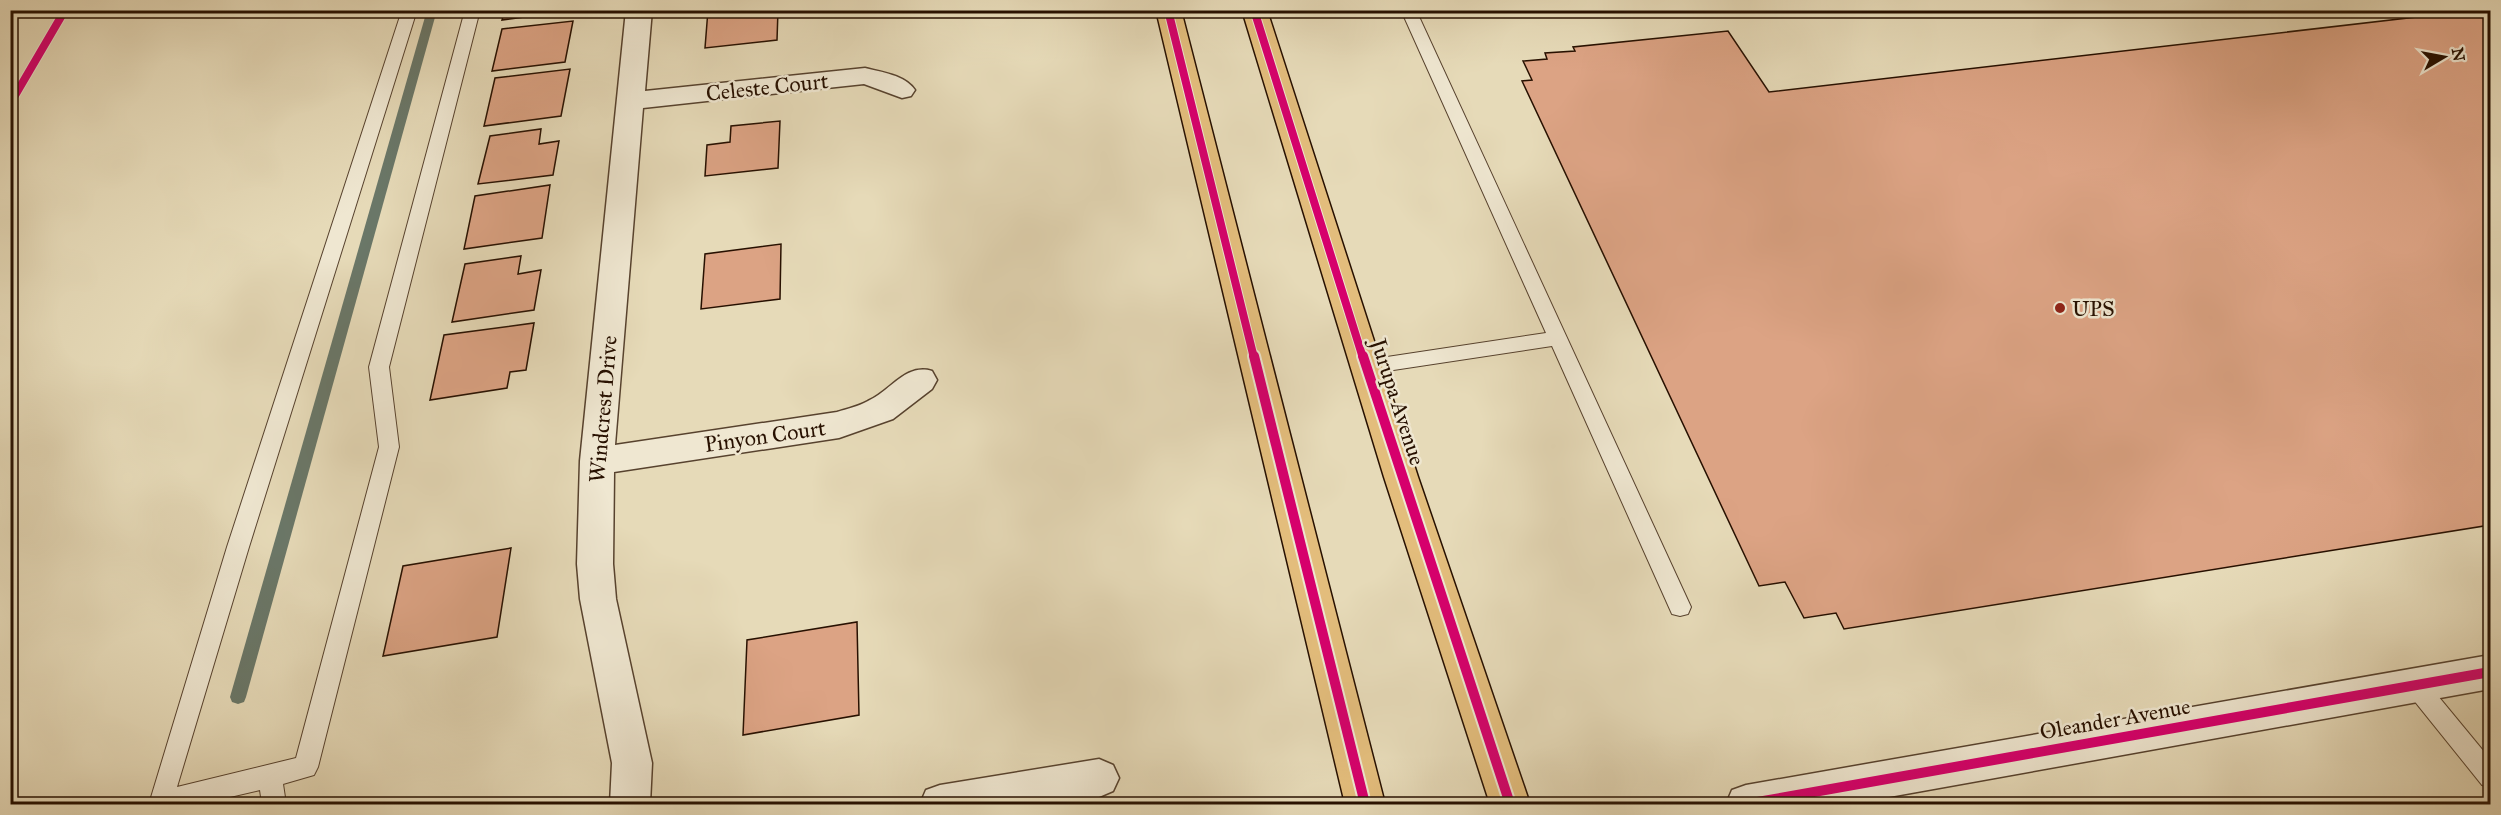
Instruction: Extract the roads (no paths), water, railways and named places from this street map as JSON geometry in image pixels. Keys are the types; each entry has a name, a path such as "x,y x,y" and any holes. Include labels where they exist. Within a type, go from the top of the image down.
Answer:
{"main road":[{"path":"1168,10 1365,804"},
{"name":"Jurupa Avenue","path":"1254,10 1366,367 1510,804"}],"street":[{"name":"Windcrest Drive","path":"630,804 632,764 597,588 594,529 597,461 639,10"},
{"name":"Celeste Court","path":"630,101 865,76 886,82 902,90"},
{"name":"Pinyon Court","path":"597,461 839,425 881,410 921,380"},
{"name":"Oleander Avenue","path":"1746,804 2490,672"},
{"path":"961,803 1099,778"}],"lane":[{"path":"410,10 238,548 160,803 306,767 389,447 379,366 473,10"},
{"path":"1408,10 1680,607"},
{"path":"1366,367 1557,338"},
{"path":"2416,686 2490,777"},
{"path":"270,776 274,804"}],"waterway":[{"path":"238,697 432,10"}],"place":[{"name":"UPS","path":"2060,308"}]}
